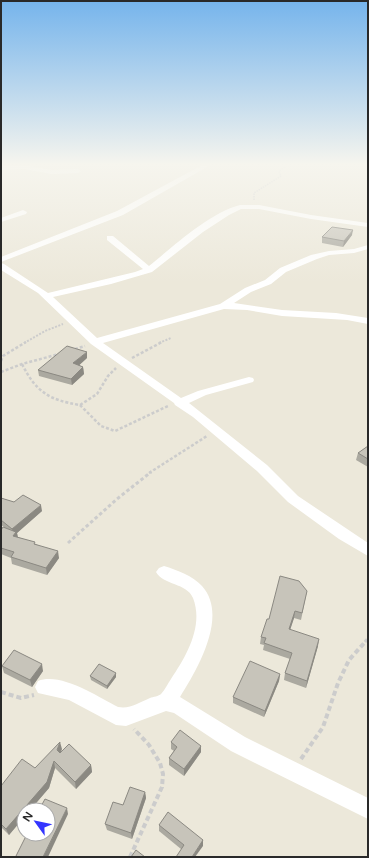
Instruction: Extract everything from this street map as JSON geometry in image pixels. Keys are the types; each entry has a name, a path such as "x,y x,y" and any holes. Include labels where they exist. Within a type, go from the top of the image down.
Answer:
{"street":[{"path":"1,260 87,228 138,203"},
{"path":"45,296 108,282 149,270 206,226 234,209 249,206 368,225"},
{"path":"1,220 23,212"},
{"path":"110,238 149,270"},
{"path":"224,306 248,290 268,282 283,270 314,257 328,253 354,251 368,247"},
{"path":"1,266 41,291 95,342 197,414 262,468 293,499 368,550"},
{"path":"95,342 224,306 247,306 282,313 333,314 368,321"},
{"path":"180,403 202,393 225,388 248,380"},
{"path":"164,572 187,583 197,590 202,602 204,616 202,636 196,655 166,702"},
{"path":"44,687 72,692 116,716 126,717 139,713 154,705 166,702 178,705 238,744 368,809"}],"path":[{"path":"249,206 253,203"},
{"path":"1,361 3,356 7,353 45,331 72,321"},
{"path":"80,405 96,395 102,388 105,378 109,373 150,347 171,338"},
{"path":"75,350 95,342"},
{"path":"1,372 22,364 60,354"},
{"path":"22,364 31,380 44,394 55,400 80,405 101,426 115,431 166,407 180,403"},
{"path":"68,543 128,488 187,447 217,431"},
{"path":"294,771 310,744 323,727 338,683 349,660 368,638"},
{"path":"1,692 14,697 26,698 44,687"},
{"path":"126,717 132,728 149,745 160,762 163,774 162,787 130,857"}],"building":[{"path":"332,227 353,230 344,241 322,237"},
{"path":"67,346 87,352 73,363 83,367 71,379 38,370"},
{"path":"368,446 368,459 358,453"},
{"path":"23,495 41,505 12,529 1,520 1,498 14,502"},
{"path":"3,527 16,532 13,536 35,542 34,544 58,551 46,568 11,557 14,552 1,548 1,530"},
{"path":"280,576 299,581 307,591 302,613 295,611 289,629 319,639 307,681 285,673 292,653 264,643 266,638 261,637 267,619 269,619"},
{"path":"14,650 42,664 30,680 2,666"},
{"path":"250,661 280,674 265,711 233,697"},
{"path":"99,664 116,673 107,686 90,676"},
{"path":"180,730 201,746 184,769 169,758 177,747 171,742"},
{"path":"60,742 57,750 60,753 69,744 91,765 75,782 54,761 47,782 30,802 16,802 16,818 6,829 1,824 1,786 22,759 35,768"},
{"path":"130,787 145,792 131,833 105,824 113,802 123,805"},
{"path":"45,799 52,802 43,802"},
{"path":"56,804 67,808 56,830"},
{"path":"168,812 203,840 192,857 176,857 184,845 159,825"},
{"path":"23,842 50,842 43,857 16,856"},
{"path":"136,850 145,857 131,857"}]}
